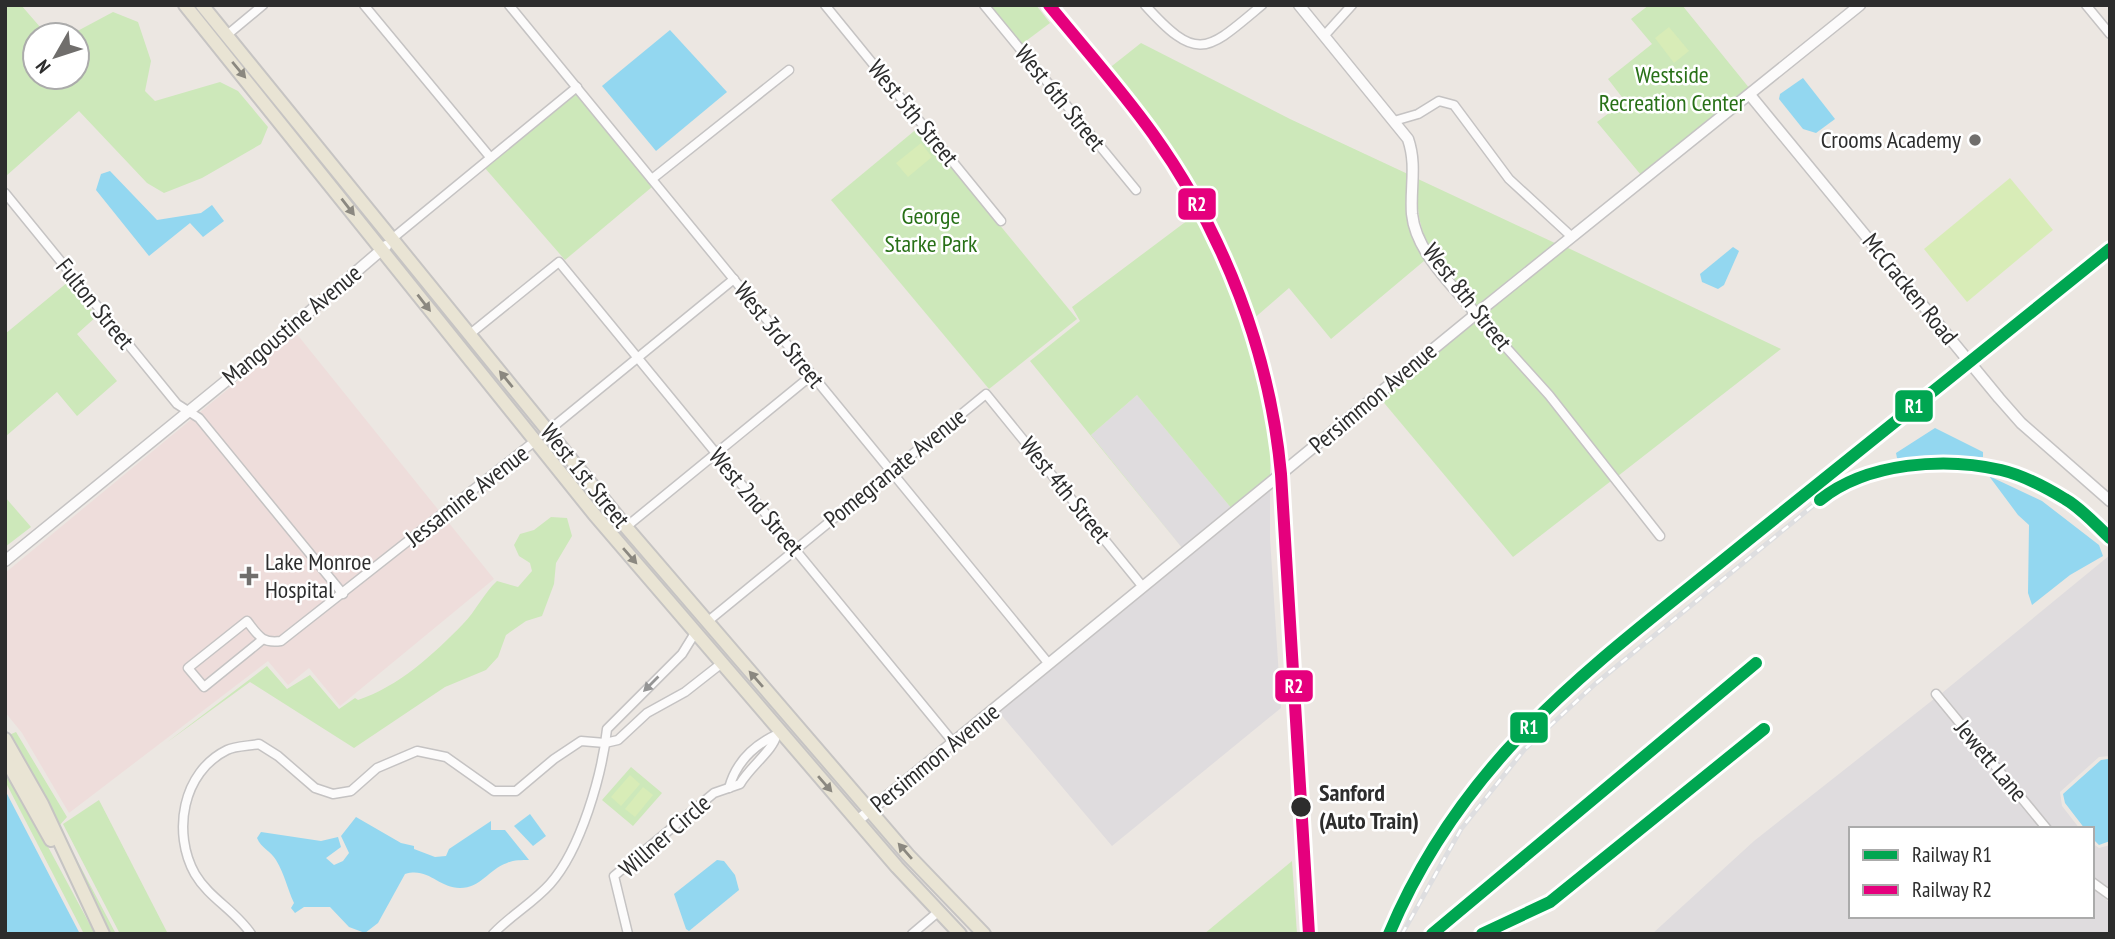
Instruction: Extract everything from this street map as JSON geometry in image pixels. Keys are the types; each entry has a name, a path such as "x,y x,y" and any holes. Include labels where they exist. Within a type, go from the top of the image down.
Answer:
{"main road":[{"name":"West 1st Street","path":"193,8 212,29 227,35 626,527 870,811 929,878 984,934"},
{"name":"West 1st Street","path":"193,8 535,441 779,734 960,934"},
{"path":"509,409 534,428 548,431"},
{"path":"535,441 553,447 572,470 586,478"},
{"path":"669,602 681,606 694,620 707,622"},
{"path":"5,739 42,804 102,934"},
{"path":"5,758 102,934"}],"street":[{"path":"227,35 263,5"},
{"path":"364,5 490,157"},
{"name":"West 3rd Street","path":"509,5 1049,664"},
{"name":"West 5th Street","path":"825,5 1001,221"},
{"name":"West 6th Street","path":"984,5 1136,190"},
{"path":"1145,5 1171,34 1189,45 1218,42 1262,5"},
{"name":"West 8th Street","path":"1299,5 1408,139 1415,166 1412,204 1415,228 1426,252 1476,314 1549,395 1660,536"},
{"path":"1324,36 1352,5"},
{"name":"Persimmon Avenue","path":"857,821 1476,314 1860,5"},
{"path":"2086,5 2110,34"},
{"path":"652,180 789,70"},
{"name":"Mangoustine Avenue","path":"5,561 577,87"},
{"name":"McCracken Road","path":"1750,95 2021,423 2110,501"},
{"path":"1394,121 1418,114 1439,102 1454,105 1509,179 1573,237"},
{"name":"Fulton Street","path":"5,193 177,404 199,418 343,594"},
{"name":"West 2nd Street","path":"470,334 559,262 953,743"},
{"name":"Jessamine Avenue","path":"548,431 734,279"},
{"path":"626,527 812,375"},
{"name":"West 4th Street","path":"986,394 1143,587"},
{"name":"Pomegranate Avenue","path":"707,622 986,394"},
{"name":"Jessamine Avenue","path":"262,640 204,687 188,668 247,621 262,640 269,643 281,641 535,441"},
{"path":"494,934 551,883 573,848 606,752 607,729 682,654 695,632"},
{"path":"251,934 243,922 208,891 195,874 187,853 184,815 188,789 199,771 227,750 259,744 278,756 315,788 333,794 351,791 377,768 417,751 446,757 494,791 516,791 554,759 582,741 605,743 618,740 647,713 685,692 722,663"},
{"name":"Jewett Lane","path":"1936,694 2045,827"},
{"name":"Willner Circle","path":"628,934 614,876 714,793 729,788 733,773 747,755 765,738 779,734"},
{"path":"2094,883 2110,895"},
{"path":"912,934 938,912"}],"shaded area":[{"name":"Lake Monroe Hospital","path":"296,333 494,579 340,706 309,668 288,685 268,661 69,813 22,733 5,712 5,573"},
{"path":"1137,395 1232,509 1183,549 1091,435"},
{"path":"1270,489 1270,538 1281,708 1112,846 998,711"},
{"path":"2110,555 2110,756 2099,757 2060,792 2062,806 2078,827 2051,827 1942,693"},
{"path":"1934,699 2039,827 1849,827 1849,918 2094,918 2094,889 2110,903 2110,934 1652,934 1754,841"},
{"path":"2094,844 2099,848 2110,845 2110,888 2094,877"}],"green space":[{"path":"5,5 21,5 35,21 21,21 21,91 91,91 91,24 113,12 138,22 151,61 145,91 155,101 220,82 238,91 268,127 261,144 202,178 164,193 147,183 79,111 5,177"},
{"path":"990,5 1036,5 1050,23 1022,44"},
{"name":"Westside Recreation Center","path":"1649,5 1682,5 1750,89 1641,175 1597,122 1625,101 1608,79 1652,44 1631,19"},
{"path":"1669,27 1689,51 1674,63 1655,38"},
{"path":"1141,43 1290,119 1410,175 1408,218 1461,302 1424,261 1331,339 1289,288 1244,327 1271,438 1270,478 1232,509 1137,395 1091,435 1183,549 1030,361 1080,321 1072,307 1196,214 1128,110 1098,77"},
{"path":"576,93 652,187 565,260 484,167"},
{"name":"George Starke Park","path":"919,127 1077,319 989,389 831,200"},
{"path":"921,143 932,157 908,177 896,163"},
{"path":"2010,178 2053,230 1967,302 1924,249"},
{"path":"1418,179 1557,244 1477,307 1440,263 1424,236 1418,201"},
{"path":"1566,247 1781,349 1618,476 1553,392 1482,314"},
{"path":"68,282 97,316 77,334 117,381 77,416 57,392 5,437 5,334"},
{"path":"1475,320 1545,398 1611,481 1513,557 1380,398"},
{"path":"5,497 31,527 5,547"},
{"path":"551,517 567,518 572,536 556,563 554,584 542,616 526,621 506,635 498,657 486,670 445,687 354,748 250,682 166,743 267,666 287,689 310,675 339,709 355,698 358,700 387,687 428,658 452,635 497,581 518,587 532,571 530,563 519,556 514,545 520,534 534,530"},
{"path":"16,732 67,817 59,826 116,934 109,934 9,735"},
{"path":"5,767 95,934 84,934 5,781"},
{"path":"631,767 662,793 633,826 602,800"},
{"path":"630,775 640,784 621,806 611,797"},
{"path":"643,787 653,795 635,817 625,809"},
{"path":"99,800 168,934 120,934 63,824"},
{"path":"1292,861 1297,934 1204,934"}],"water":[{"path":"670,30 727,92 656,151 602,86"},
{"path":"1803,78 1835,119 1816,133 1803,129 1779,99 1780,94"},
{"path":"110,171 157,220 201,213 212,205 224,221 203,237 190,223 149,256 96,190 101,174"},
{"path":"1733,247 1739,251 1724,285 1718,289 1702,282 1700,274"},
{"path":"1935,428 1983,452 1983,457 1940,456 1902,461 1897,458 1896,453"},
{"path":"1989,476 2042,501 2099,545 2103,556 2070,575 2032,605 2028,593 2029,525 2018,515"},
{"path":"2108,759 2110,841 2099,845 2094,840 2094,827 2083,827 2065,803 2063,794 2101,760"},
{"path":"5,790 80,934 5,934"},
{"path":"530,814 546,836 533,846 514,826"},
{"path":"356,817 401,843 414,846 414,849 435,857 446,856 449,849 491,821 491,830 505,830 529,860 509,862 474,885 460,888 445,885 421,873 405,874 378,923 365,933 349,927 330,907 304,907 295,913 291,908 294,903 279,866 257,838 261,832 321,841 338,837 341,847 326,858 334,865 343,861 349,853 341,836"},
{"path":"717,860 724,861 735,875 739,890 689,931 674,894"}],"railway":[{"path":"1049,5 1128,101 1178,172 1222,253 1254,339 1266,384 1281,474 1309,934"},
{"path":"1402,934 1461,829 1524,750 1595,684 1831,491 1861,479 1921,466 1978,467 2036,484 2065,499 2110,538"},
{"path":"1432,934 1756,663"},
{"path":"1482,934 1550,902 1764,729"}],"rail line":[{"name":"R2","path":"1049,5 1128,101 1178,172 1222,253 1254,339 1266,384 1281,474 1309,934"},
{"name":"R1","path":"1389,934 1420,869 1457,812 1497,761 1542,714 1640,627 2110,249"},
{"name":"R1","path":"1820,500 1839,487 1883,470 1932,464 1979,466 2026,478 2065,499 2110,538"},
{"name":"R1","path":"1432,934 1756,663"},
{"name":"R1","path":"1482,934 1550,902 1764,729"}],"place":[{"name":"Crooms Academy","path":"1975,140"},
{"name":"Lake Monroe Hospital","path":"249,576"},
{"name":"Sanford (Auto Train)","path":"1301,807"}]}
